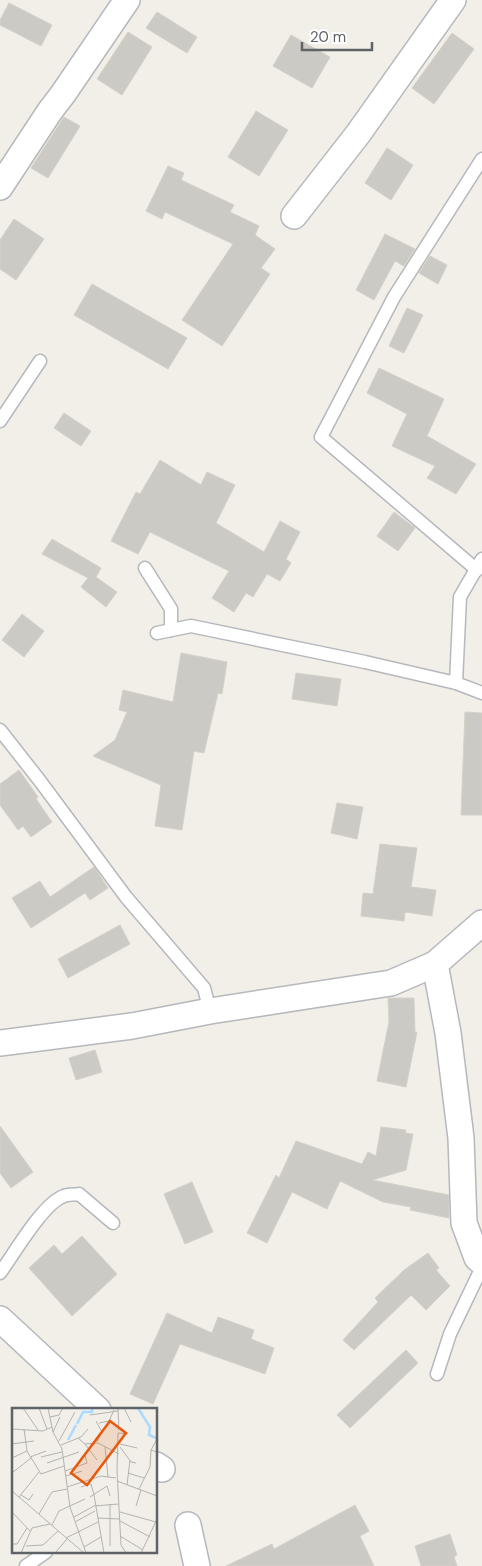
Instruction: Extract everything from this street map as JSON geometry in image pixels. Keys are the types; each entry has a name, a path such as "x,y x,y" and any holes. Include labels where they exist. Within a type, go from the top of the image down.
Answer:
{"street":[{"path":"0,188 50,111 127,0"},
{"path":"294,216 358,134 454,0"},
{"path":"0,1043 132,1026 210,1011 391,983 434,964 482,923"},
{"path":"434,964 448,1033 460,1138 464,1223 477,1258 482,1262"},
{"path":"0,1319 96,1408"},
{"path":"188,1525 197,1566"}],"lane":[{"path":"456,683 460,596 479,565 321,437 394,297 482,159"},
{"path":"0,421 40,361"},
{"path":"145,568 171,609 172,630"},
{"path":"157,633 191,626 365,662 456,683 482,693"},
{"path":"0,730 126,897 204,988 210,1011"},
{"path":"0,1273 38,1218 50,1204 64,1196 79,1194 113,1222"},
{"path":"438,1374 450,1334 482,1267"},
{"path":"26,1566 43,1554"}],"building":[{"path":"9,3 52,25 41,46 0,25 0,20"},
{"path":"157,12 197,37 187,53 146,28"},
{"path":"128,32 152,47 122,95 97,79"},
{"path":"452,33 474,49 434,104 412,88"},
{"path":"291,35 330,57 312,88 273,66"},
{"path":"256,111 288,130 259,176 228,157"},
{"path":"64,117 80,126 48,178 31,168"},
{"path":"387,148 413,165 391,200 365,183"},
{"path":"168,166 184,173 181,180 234,205 230,212 259,226 255,235 275,249 261,268 270,274 222,346 182,320 233,244 165,212 162,219 146,211"},
{"path":"14,219 44,239 16,280 0,269 0,240"},
{"path":"385,234 415,249 404,266 395,261 374,300 356,290"},
{"path":"430,256 447,265 438,284 419,273"},
{"path":"92,284 187,338 168,369 74,315"},
{"path":"407,308 423,315 404,353 389,346"},
{"path":"379,368 444,399 427,436 476,464 456,494 427,478 435,466 392,446 407,414 367,393"},
{"path":"64,413 91,431 81,446 54,428"},
{"path":"160,460 201,485 207,472 235,485 216,523 264,552 280,521 300,532 286,559 291,563 280,581 267,574 253,597 246,593 234,612 212,598 229,571 150,532 138,554 111,541 136,492 140,494"},
{"path":"394,512 415,528 398,551 377,536"},
{"path":"52,539 101,568 96,577 117,592 106,607 81,587 88,578 42,554"},
{"path":"22,614 44,631 24,657 2,640"},
{"path":"181,653 227,662 222,694 218,693 204,753 194,751 182,830 155,826 161,785 93,756 115,740 127,712 119,710 123,690 173,702"},
{"path":"296,673 341,679 337,706 292,699"},
{"path":"465,712 482,713 482,815 461,815"},
{"path":"19,770 38,797 36,799 52,822 31,837 23,826 18,830 0,805 0,784"},
{"path":"337,803 363,807 357,839 331,833"},
{"path":"380,844 417,848 411,887 436,890 432,916 405,912 404,921 361,916 363,893 373,894"},
{"path":"94,867 108,888 90,900 85,893 31,928 12,898 40,881 50,897"},
{"path":"120,925 130,944 68,978 58,959"},
{"path":"388,998 414,998 415,1032 417,1032 406,1087 377,1081 389,1022"},
{"path":"95,1050 102,1072 76,1080 69,1058"},
{"path":"0,1126 33,1172 11,1188 0,1173"},
{"path":"381,1127 406,1130 405,1133 413,1134 406,1170 372,1180 449,1195 449,1218 410,1210 411,1207 383,1202 340,1181 327,1209 292,1192 267,1243 247,1233 276,1175 279,1178 296,1141 362,1164 368,1152 376,1156"},
{"path":"192,1182 213,1232 185,1244 164,1194"},
{"path":"82,1236 117,1274 72,1316 29,1268 54,1245 62,1254"},
{"path":"428,1253 439,1268 436,1270 450,1286 426,1310 411,1295 354,1350 343,1340 378,1302 375,1298 404,1270"},
{"path":"167,1313 212,1333 218,1317 254,1330 251,1339 274,1348 265,1374 180,1344 153,1404 130,1394"},
{"path":"406,1350 418,1363 350,1428 337,1415"},
{"path":"355,1505 369,1531 360,1536 374,1566 226,1566 272,1544 274,1549"},
{"path":"450,1534 457,1555 454,1557 457,1566 421,1566 415,1546"}]}
